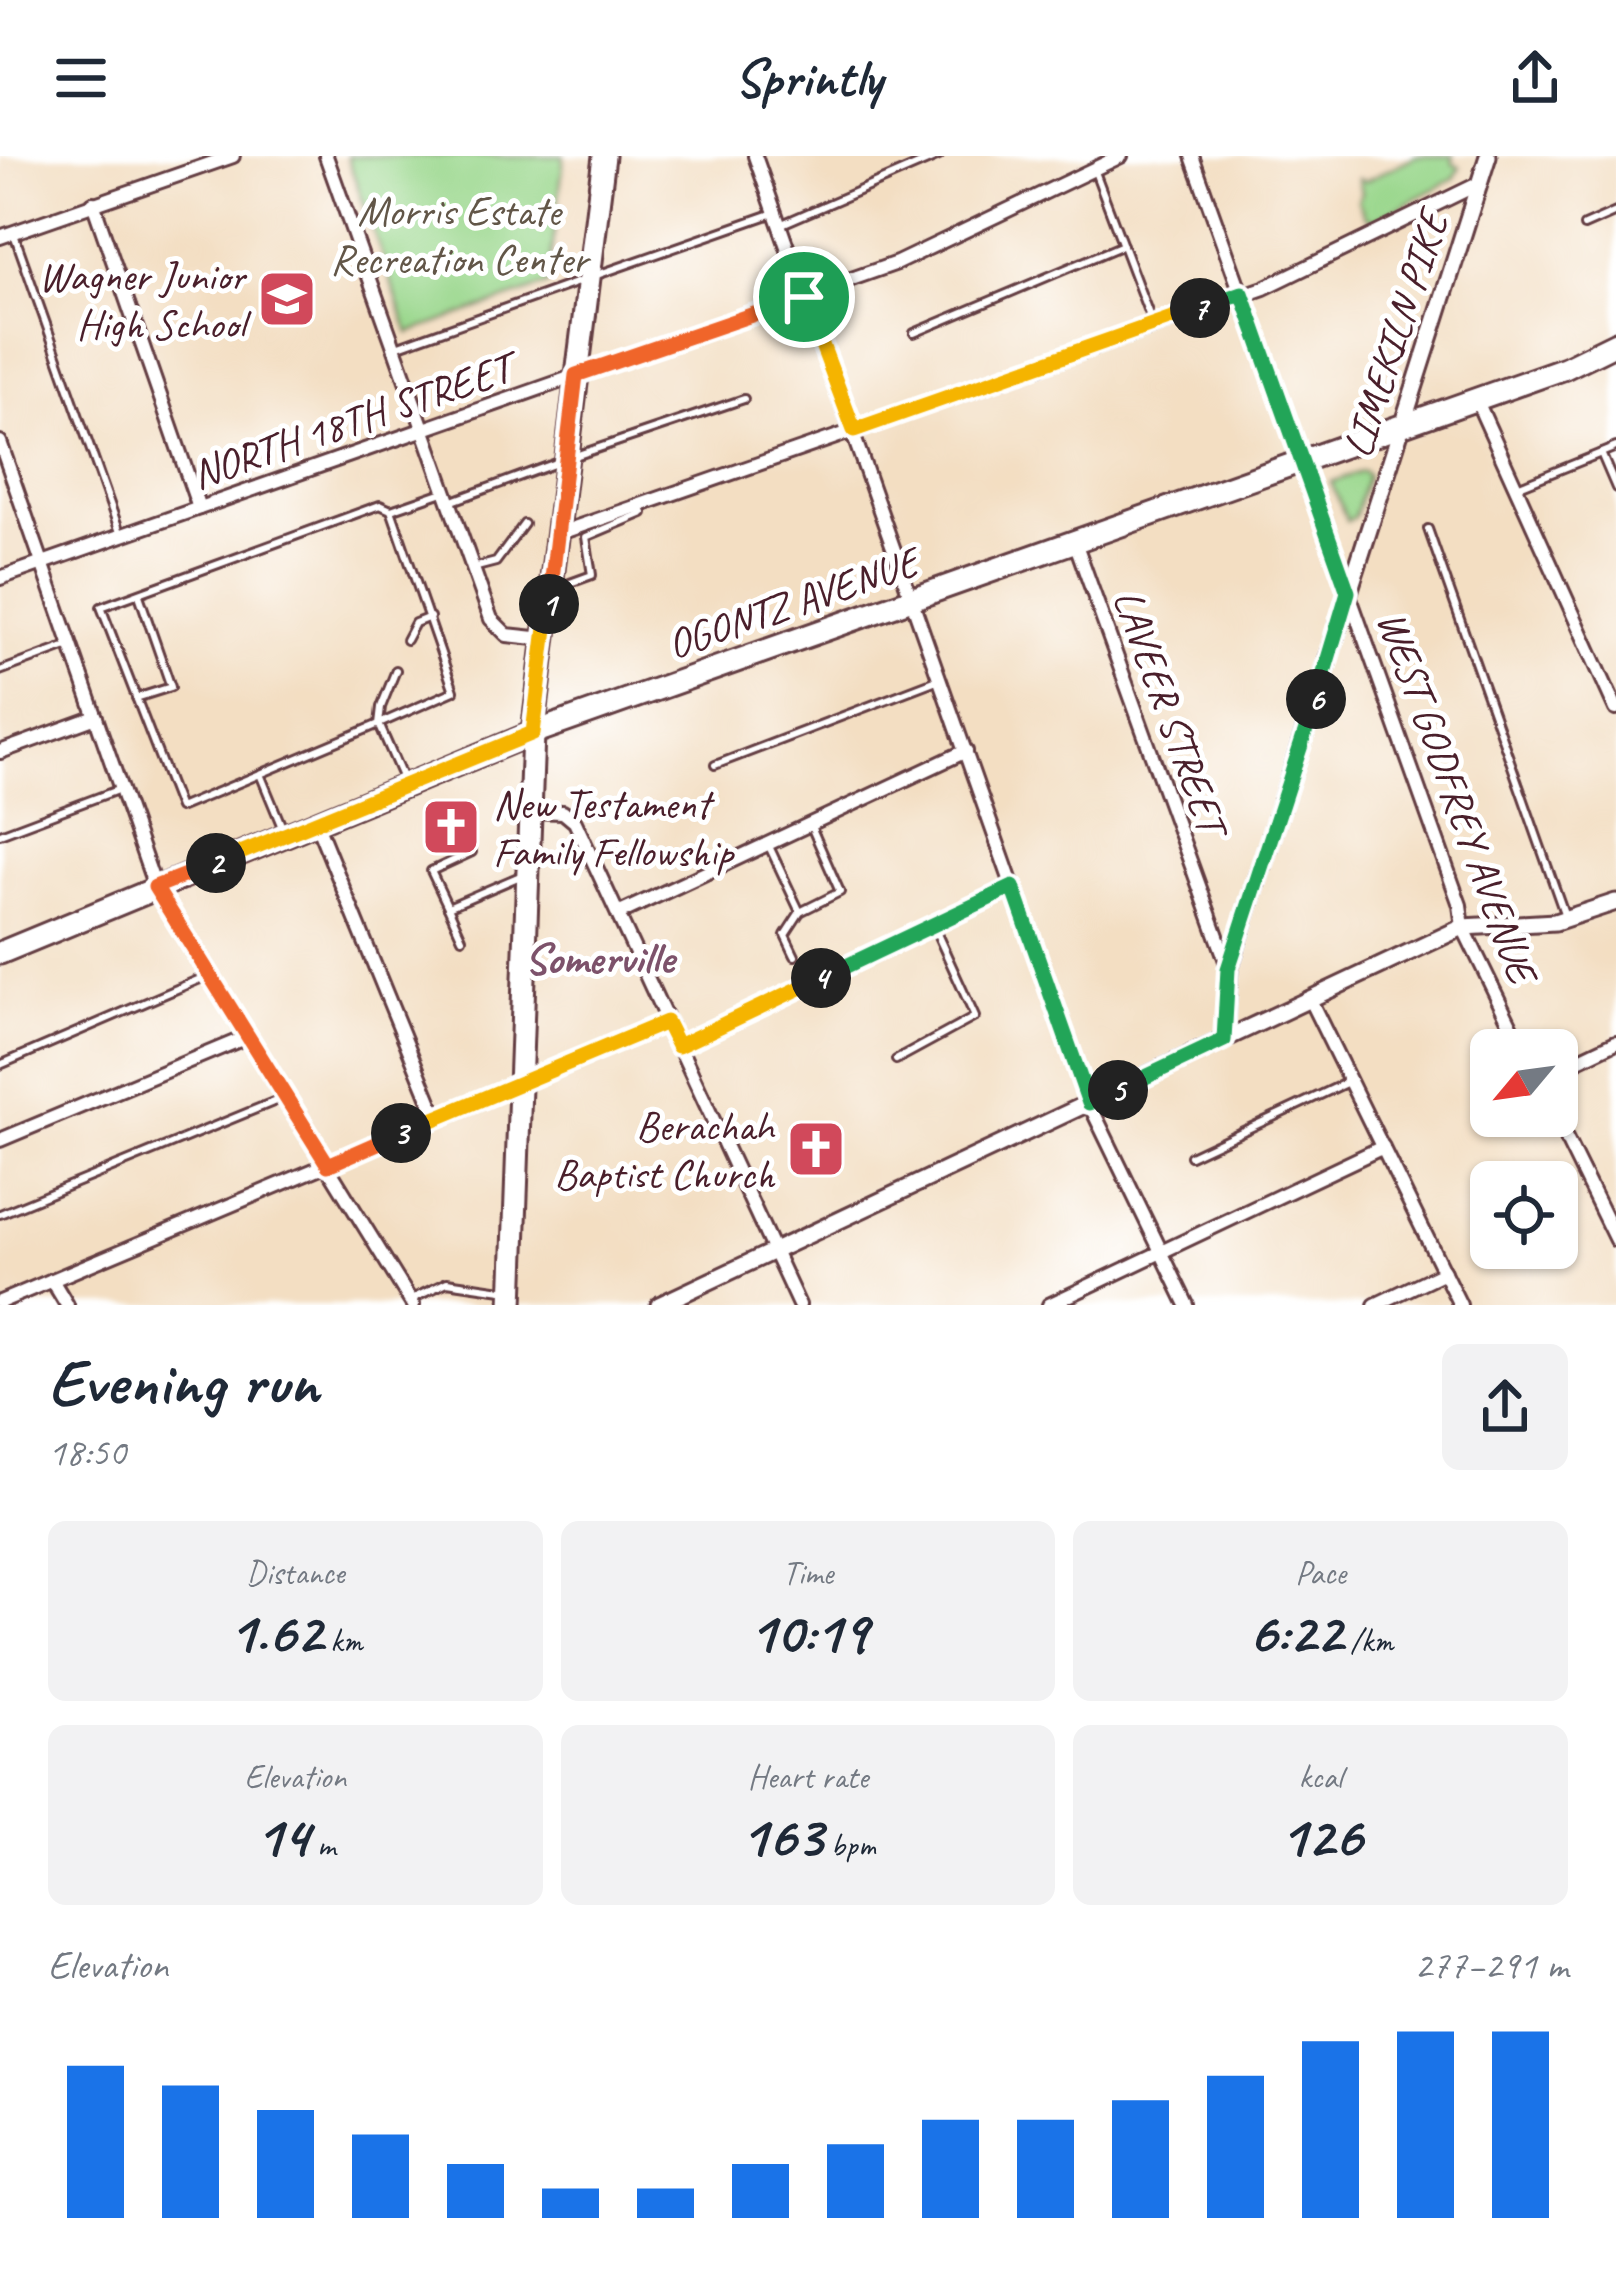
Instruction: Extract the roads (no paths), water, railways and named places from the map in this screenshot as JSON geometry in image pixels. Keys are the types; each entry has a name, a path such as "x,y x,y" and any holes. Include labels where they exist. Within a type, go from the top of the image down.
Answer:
{"main road":[{"path":"513,1298 533,733 604,156"},
{"name":"OGONTZ AVENUE","path":"0,952 533,733 1565,368 1616,343"}],"street":[{"path":"7,235 233,156"},
{"path":"326,156 473,568 500,631 544,640"},
{"path":"755,156 1089,1103 1186,1305"},
{"name":"NORTH 18TH STREET","path":"0,578 804,297 937,246 1120,156"},
{"name":"WEST GODFREY AVENUE","path":"1192,156 1460,905 1462,927 1512,1029"},
{"name":"LIMEKILN PIKE","path":"1224,1040 1228,969 1488,156"},
{"path":"557,534 1264,288 1480,182"},
{"path":"93,203 199,508"},
{"path":"1475,398 1616,709"},
{"path":"0,442 155,887 411,1302"},
{"name":"LAVEER STREET","path":"1075,542 1228,969"},
{"path":"0,752 96,717"},
{"path":"618,914 966,751"},
{"path":"530,811 571,816 799,1305"},
{"path":"316,822 437,1118"},
{"path":"678,1046 1013,887"},
{"path":"658,1305 1462,927 1567,919 1616,902"},
{"path":"1309,998 1460,1305"},
{"path":"0,1302 666,1022"},
{"path":"0,1140 249,1036"},
{"path":"1578,1060 1616,1042"},
{"path":"1565,1137 1616,1240"},
{"path":"1049,1305 1382,1148"},
{"path":"1601,1209 1616,1202"},
{"path":"1375,1305 1444,1272"},
{"path":"52,1280 68,1305"}],"lane":[{"path":"393,348 589,278 777,219 939,156"},
{"path":"1099,163 1154,325"},
{"path":"1584,226 1616,212"},
{"path":"7,235 121,536"},
{"path":"914,333 1123,244"},
{"path":"391,510 454,692 179,808 101,607 380,506 391,510 448,497 744,399"},
{"path":"1517,487 1616,446"},
{"path":"1600,453 1616,488"},
{"path":"0,487 14,482"},
{"path":"550,591 592,575 586,537 643,513 640,506"},
{"path":"473,568 496,562 524,524"},
{"path":"1428,530 1567,919"},
{"path":"136,698 171,687 139,594"},
{"path":"406,640 415,623 430,617"},
{"path":"0,671 72,645"},
{"path":"396,670 379,724 406,784"},
{"path":"715,765 940,679"},
{"path":"260,774 285,835"},
{"path":"0,834 122,789"},
{"path":"795,956 785,935 800,912 840,892 810,824"},
{"path":"768,844 800,912"},
{"path":"462,938 431,871 472,852"},
{"path":"448,907 528,873"},
{"path":"896,1060 975,1017 933,925"},
{"path":"0,1065 211,975"},
{"path":"1190,1156 1350,1081"},
{"path":"0,1214 286,1096"},
{"path":"411,1302 447,1282 513,1298"}],"place":[{"name":"Wagner Junior High School","path":"287,299"},
{"name":"New Testament Family Fellowship","path":"451,827"},
{"name":"Berachah Baptist Church","path":"816,1149"}],"district":[{"name":"Somerville","path":"599,957"}],"park label":[{"name":"Morris Estate Recreation Center","path":"459,234"}]}
